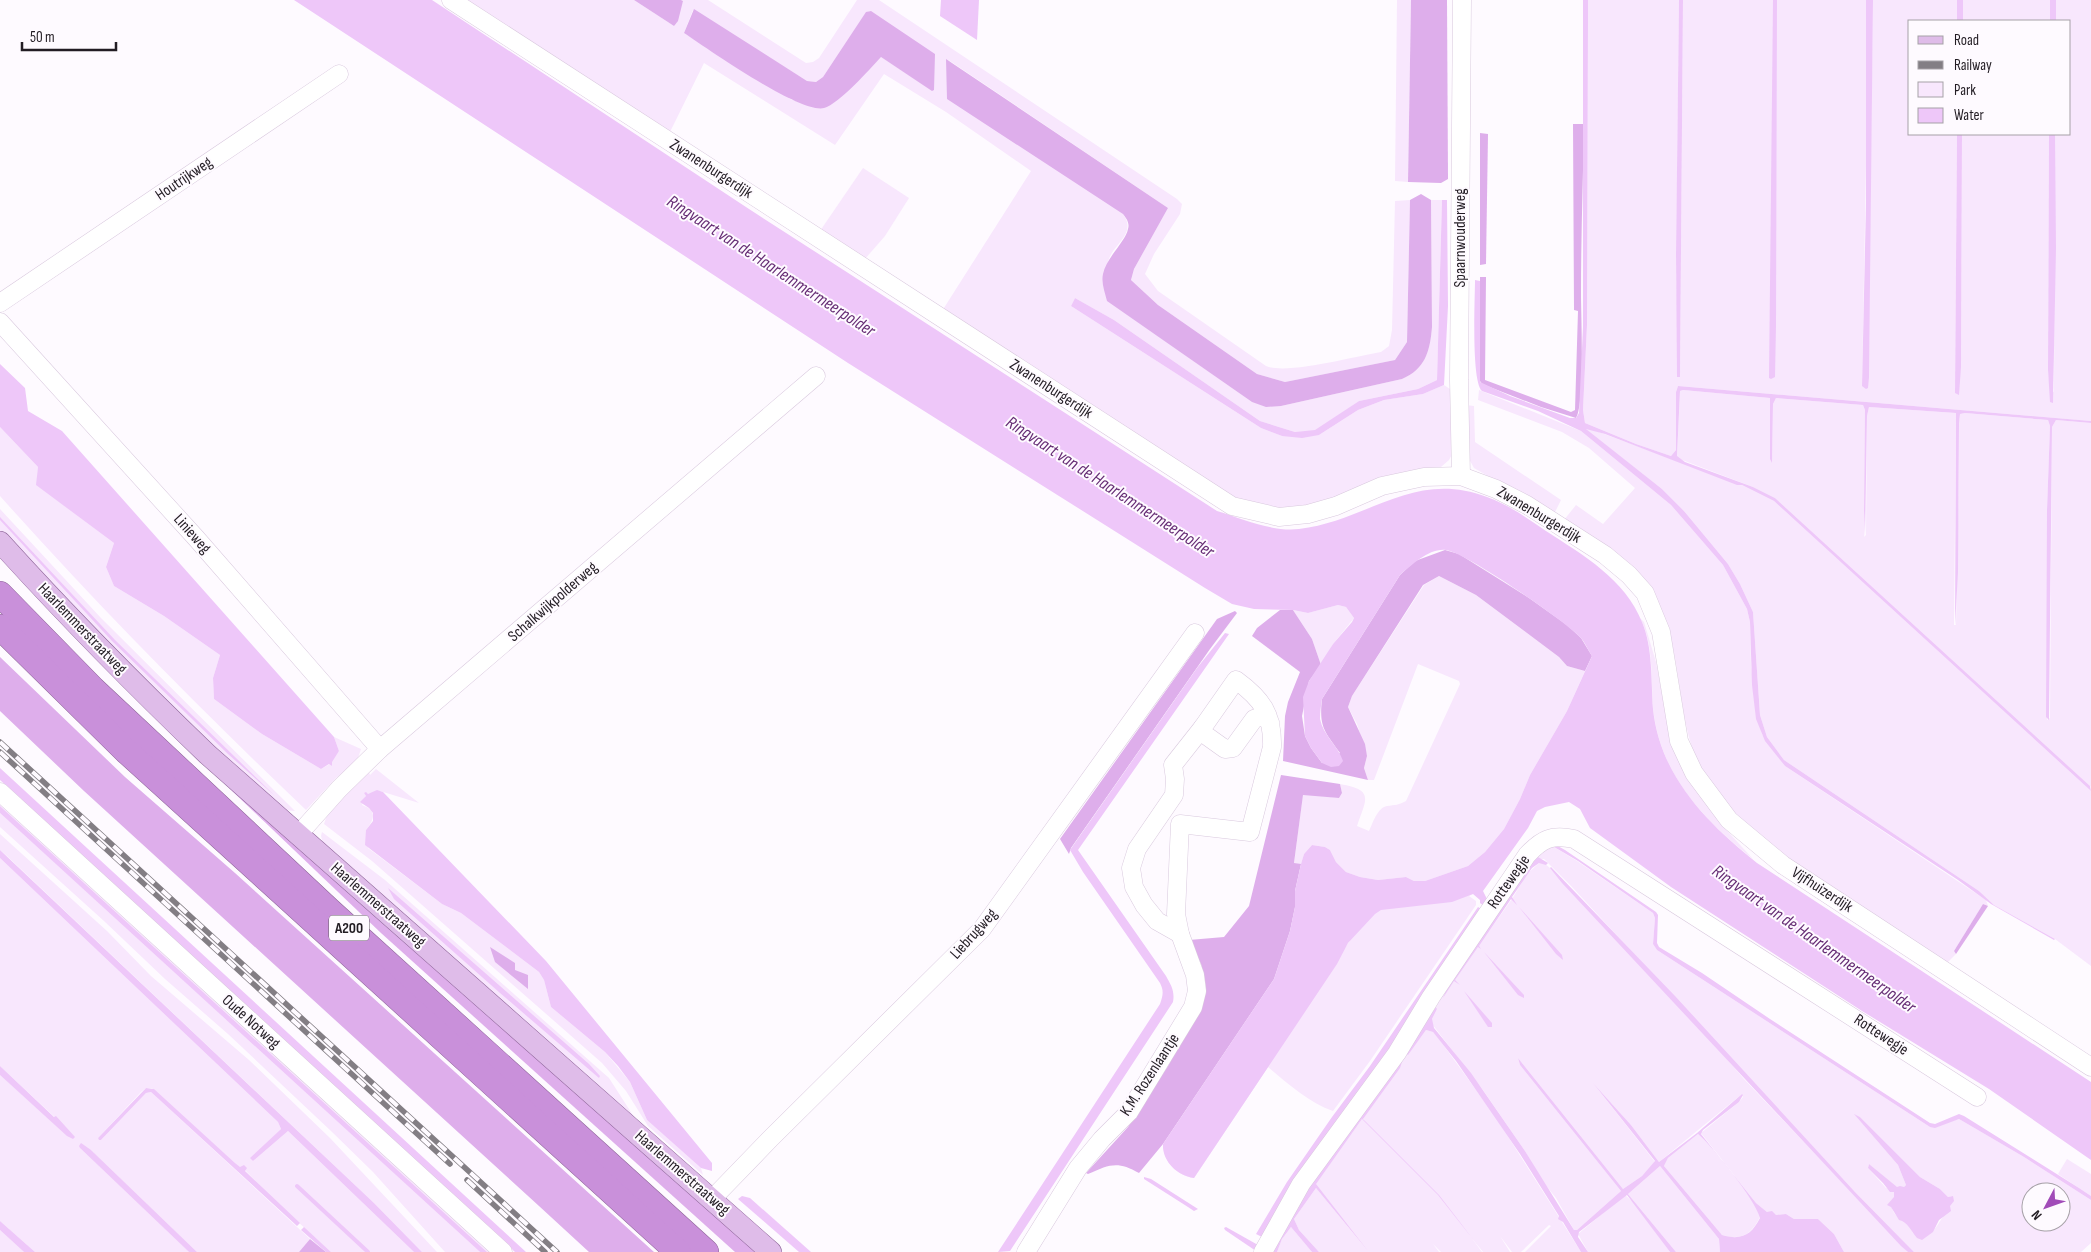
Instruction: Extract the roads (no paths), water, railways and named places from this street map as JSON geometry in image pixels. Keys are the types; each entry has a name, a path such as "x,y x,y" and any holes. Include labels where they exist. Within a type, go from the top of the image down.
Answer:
{"highway":[{"name":"A200","path":"0,594 93,688 322,904 706,1252"},
{"name":"A200","path":"0,627 126,751 678,1252"}],"main road":[{"name":"Haarlemmerstraatweg","path":"0,542 151,700 207,754 771,1252"}],"street":[{"name":"Zwanenburgerdijk","path":"451,0 1232,506 1278,517 1308,514 1336,506 1382,486 1424,477 1461,476 1496,489 1527,505 1605,555 1629,575 1645,593 1661,632"},
{"name":"Spaarnwouderweg","path":"1461,476 1459,370 1462,0"},
{"name":"Houtrijkweg","path":"0,303 339,74"},
{"name":"Linieweg","path":"0,322 196,538 380,749"},
{"name":"Schalkwijkpolderweg","path":"298,835 339,789 380,749 816,376"},
{"name":"Vijfhuizerdijk","path":"1661,632 1679,741 1694,773 1729,820 1783,865 2091,1067"},
{"name":"Liebrugweg","path":"712,1200 757,1152 982,929 1195,633"},
{"name":"K.M. Rozenlaantje","path":"1026,1252 1078,1168 1102,1139 1129,1112 1193,1007 1197,991 1195,975 1180,934 1176,914 1180,824 1174,795 1175,779 1173,766 1236,680 1263,704 1270,722 1272,747 1250,832 1180,824"},
{"path":"1203,727 1204,734 1224,749 1233,748 1254,719 1262,716 1270,722"},
{"name":"Oude Notweg","path":"0,792 503,1252"},
{"path":"1174,795 1137,848 1131,868 1134,887 1144,905 1156,921 1180,934"},
{"name":"Rottewegje","path":"1263,1252 1301,1184 1397,1053 1431,997 1522,863 1536,846 1547,838 1561,836 1574,839 1977,1097"}],"water":[{"name":"Ringvaart van de Haarlemmermeerpolder","path":"294,0 432,0 749,209 1217,511 1268,527 1299,529 1347,517 1391,499 1436,489 1461,490 1487,497 1525,517 1602,569 1625,593 1635,607 1646,632 1648,642 1653,709 1657,733 1665,756 1676,777 1704,814 1738,848 1757,863 2091,1082 2091,1160 1989,1089 1862,1011 1671,887 1590,828 1580,809 1569,802 1545,807 1537,811 1528,828 1483,891 1488,901 1485,907 1473,894 1452,902 1381,910 1375,914 1348,943 1337,964 1194,1178 1176,1171 1165,1156 1163,1144 1274,979 1290,931 1295,907 1295,891 1304,854 1312,845 1325,847 1330,850 1336,862 1346,872 1378,880 1406,877 1414,881 1425,881 1468,866 1485,852 1504,829 1530,775 1567,711 1592,656 1582,639 1536,603 1473,562 1446,550 1427,554 1400,575 1322,699 1320,719 1322,725 1343,761 1339,766 1331,767 1322,763 1305,736 1303,697 1309,681 1333,644 1354,618 1346,607 1338,605 1308,613 1293,610 1254,609 1232,604 848,363"},
{"path":"941,0 979,0 977,40 940,16"},
{"path":"1583,0 1588,0 1587,325 1583,410 1585,423 1671,456 1676,450 1676,392 1678,386 2091,421 2091,423 2056,420 2052,427 2049,720 2046,717 2047,510 2050,426 2048,420 1960,414 1958,572 1955,626 1956,413 1869,407 1867,416 1865,538 1865,410 1863,405 1776,398 1773,404 1772,463 1770,459 1770,398 1683,390 1680,391 1677,456 1685,462 1753,487 1775,498 2090,786 2091,791 1774,501 1742,485 1737,485 1605,434 1586,429 1662,489 1684,511 1728,564 1740,584 1753,612 1760,715 1767,737 1784,760 1979,891 1994,905 2054,940 1991,904 1958,880 1785,766 1765,741 1756,719 1752,685 1750,622 1747,609 1723,565 1671,505 1581,431 1538,411 1482,391 1476,372 1475,280 1480,281 1480,382 1510,396 1570,418 1576,418 1579,413 1583,327"},
{"path":"1679,0 1683,0 1680,377 1677,377 1676,254"},
{"path":"1773,0 1777,0 1776,326 1775,377 1771,379 1769,378"},
{"path":"1866,0 1873,0 1869,377 1868,388 1866,389 1862,386 1866,203"},
{"path":"1957,0 1963,0 1963,20 1957,20"},
{"path":"2050,0 2056,0 2056,20 2050,20"},
{"path":"1957,135 1962,135 1961,367 1959,395 1955,393"},
{"path":"2049,135 2055,135 2056,248 2053,403 2050,402 2048,370"},
{"path":"1442,200 1447,200 1448,306 1444,385 1423,394 1384,400 1358,410 1319,435 1302,438 1282,436 1261,428 1071,306 1075,298 1114,320 1260,421 1295,432 1315,430 1359,401 1418,389 1437,380"},
{"path":"0,364 25,388 28,411 62,431 334,737 339,751 332,762 332,766 329,764 321,769 262,734 214,699 213,678 220,655 164,616 114,586 106,567 114,543 36,485 38,467 0,427"},
{"path":"0,517 115,640 275,796 228,754 112,641 0,520"},
{"path":"1225,633 1229,634 1078,850 1166,976 1173,991 1173,1002 1010,1251 998,1252 1160,1004 1162,996 1160,983 1083,872 1070,850 1197,668"},
{"path":"0,768 526,1252 515,1252 0,780"},
{"path":"377,790 383,792 546,961 712,1163 712,1171 701,1168 647,1120 630,1082 618,1066 605,1052 551,1007 544,980 539,972 461,913 442,904 365,845 366,830 373,821 373,813 360,802 366,796 364,793 368,794"},
{"path":"0,806 487,1252 480,1252 0,813"},
{"path":"1549,844 1556,845 1565,850 1656,912 1658,915 1657,943 1659,947 1702,973 1930,1123 1935,1124 1959,1114 1964,1116 2069,1182 2063,1182 1959,1119 1935,1128 1930,1127 1657,950 1653,944 1655,918 1653,913 1578,861"},
{"path":"0,850 374,1203 422,1252 414,1252 288,1131 253,1161 250,1158 281,1129 278,1122 0,858"},
{"path":"1538,857 1548,863 1546,865 1539,863 1532,868 1512,897 1517,905 1511,899 1479,946 1481,949 1478,947 1455,980 1460,985 1454,981 1443,998 1447,988 1534,859"},
{"path":"1551,867 1675,996 1855,1192 1914,1252 1908,1252 1901,1246 1562,883"},
{"path":"388,888 589,1064 600,1076 599,1078 394,899"},
{"path":"1478,907 1483,910 1264,1238 1256,1234 1287,1182 1370,1066"},
{"path":"1519,907 1562,955 1563,960 1556,954"},
{"path":"1484,952 1524,995 1524,998 1518,995"},
{"path":"1464,991 1492,1023 1492,1027 1488,1027"},
{"path":"1436,1007 1437,1009 1432,1019 1434,1028 1471,1073 1525,1151 1574,1230 1577,1230 1621,1191 1520,1065 1518,1058 1623,1189 1642,1176 1655,1161 1593,1083 1631,1125 1659,1162 1697,1133 1742,1094 1739,1102 1703,1130 1701,1134 1720,1158 1698,1134 1668,1158 1664,1166 1722,1235 1735,1237 1745,1235 1754,1228 1760,1218 1757,1209 1734,1175 1756,1203 1767,1212 1772,1211 1776,1215 1786,1214 1794,1219 1818,1219 1834,1234 1844,1252 1720,1252 1719,1239 1660,1166 1628,1194 1676,1252 1670,1252 1627,1195 1579,1232 1578,1237 1588,1252 1581,1252 1563,1222 1558,1219 1559,1216 1520,1154 1456,1061 1433,1032 1426,1030 1408,1055 1405,1053"},
{"path":"1399,1061 1402,1062 1400,1068 1363,1119 1439,1195 1483,1252 1438,1195 1362,1119 1316,1184 1368,1251 1316,1188 1294,1219 1299,1230 1319,1252 1312,1252 1291,1227 1282,1239 1277,1252 1273,1252 1296,1206"},
{"path":"0,1066 54,1117 56,1116 75,1137 73,1139 67,1136 0,1075"},
{"path":"146,1088 154,1089 235,1163 240,1167 244,1165 247,1168 245,1171 300,1223 297,1226 151,1092 146,1093 99,1140 98,1138"},
{"path":"1854,1114 1860,1117 1920,1177 1940,1189 1948,1197 1953,1196 1954,1201 1950,1206 1951,1211 1939,1220 1933,1232 1922,1240 1917,1238 1907,1225 1899,1220 1891,1207 1887,1205 1894,1197 1894,1192 1890,1192 1868,1168 1869,1164 1897,1187 1904,1187 1906,1185 1898,1165"},
{"path":"81,1143 91,1150 197,1252 189,1252 80,1148"},
{"path":"1144,1177 1151,1179 1198,1209 1194,1211 1144,1179"},
{"path":"2071,1183 2091,1196 2091,1200 2071,1187"},
{"path":"742,1196 750,1198 811,1252 799,1252 738,1199"},
{"path":"0,1221 35,1252 24,1252 0,1230"},
{"path":"304,1227 331,1252 326,1252 301,1230"},
{"path":"1226,1227 1258,1245 1256,1251 1225,1230 1224,1228"}],"waterway":[{"path":"297,1186 368,1252"}],"railway":[{"path":"0,742 557,1252"},
{"path":"0,752 450,1164"},
{"path":"467,1180 545,1252"}]}
